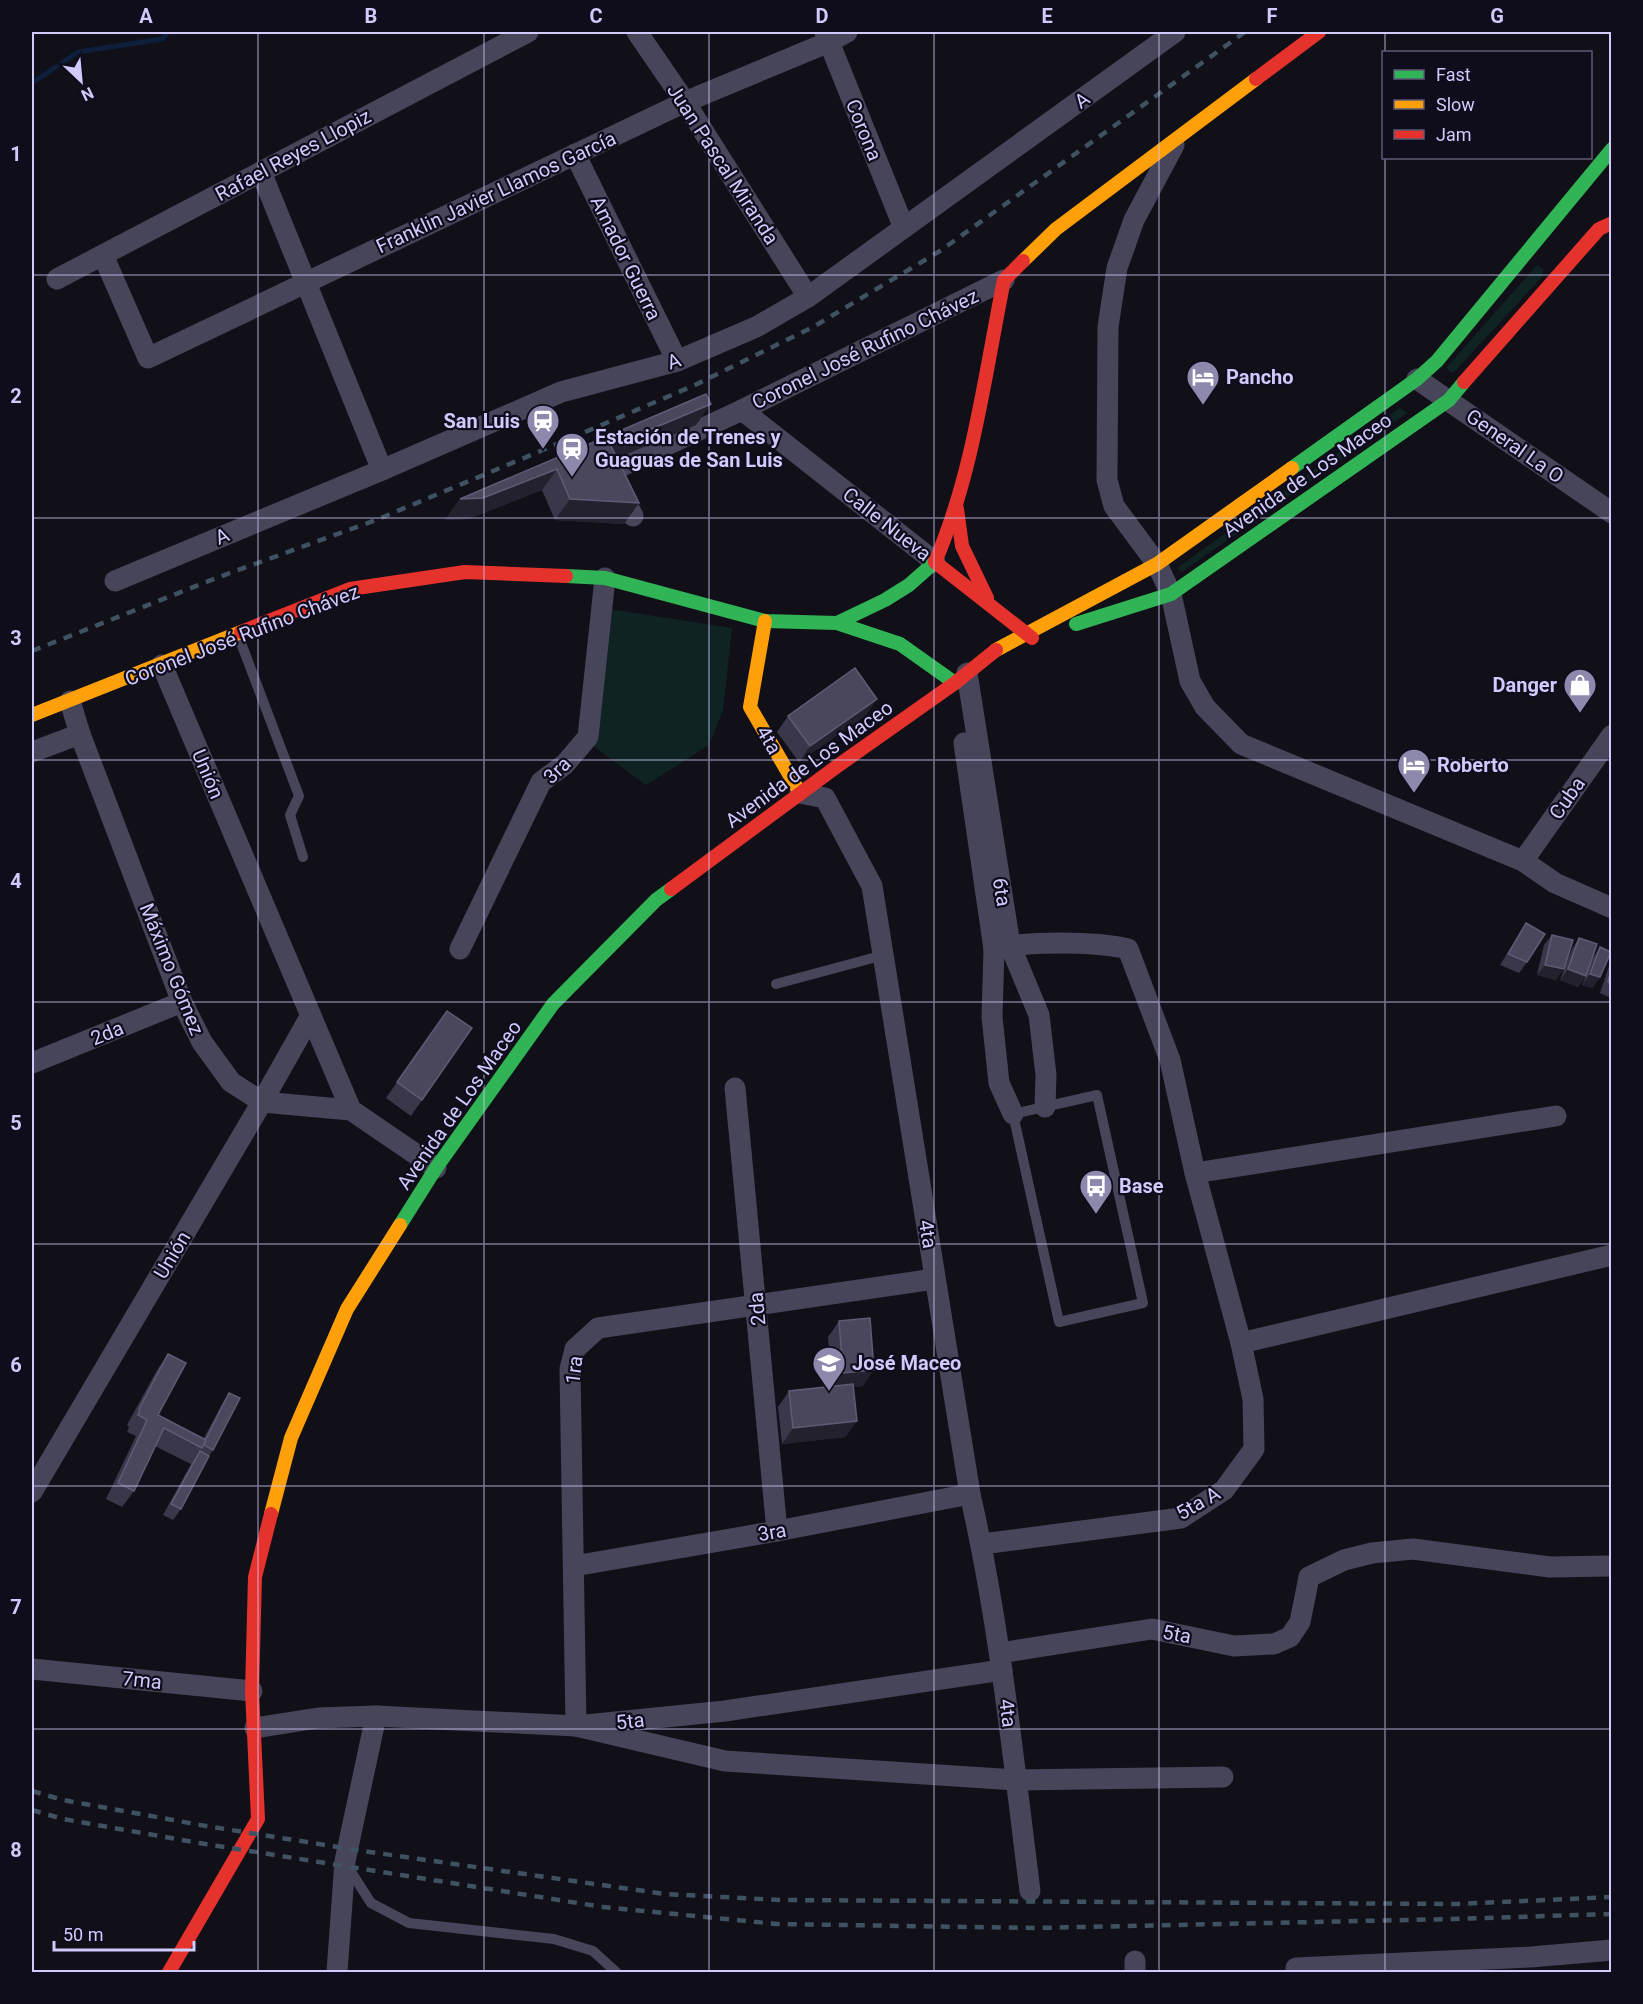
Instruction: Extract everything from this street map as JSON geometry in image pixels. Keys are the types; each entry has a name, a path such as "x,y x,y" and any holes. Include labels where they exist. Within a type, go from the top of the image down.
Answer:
{"street":[{"name":"Rafael Reyes Llopiz","path":"57,279 528,32"},
{"name":"Juan Pascal Miranda","path":"637,32 685,102 808,297"},
{"name":"Coronel José Rufino Chávez","path":"633,516 609,472 742,410 1004,280 1056,229 1319,32"},
{"name":"A","path":"115,581 382,470 561,392 677,361 756,327 808,297 1166,34"},
{"name":"Franklin Javier Llamos García","path":"103,255 148,358 685,102 834,35"},
{"name":"Corona","path":"834,35 904,228"},
{"path":"1178,136 1134,220 1117,268 1108,327 1107,480 1114,506 1157,564 1171,594 1190,681 1205,707 1241,744 1523,861 1555,883 1611,908"},
{"name":"Avenida de Los Maceo","path":"169,1972 258,1819 252,1691 255,1577 291,1438 347,1309 436,1168 553,1004 656,900 800,793 984,661 1157,564 1417,379 1437,361 1527,255 1611,149"},
{"name":"Amador Guerra","path":"575,154 677,361"},
{"path":"261,172 382,470"},
{"path":"1568,240 1605,226"},
{"name":"Avenida de Los Maceo","path":"1028,636 1171,594 1449,400 1605,226"},
{"path":"1527,255 1547,247"},
{"name":"Coronel José Rufino Chávez","path":"32,715 350,589 465,572 605,578 765,621 837,623 901,590 935,562 957,501 1004,280"},
{"name":"General La O","path":"1417,379 1611,513"},
{"name":"Calle Nueva","path":"742,410 1028,636"},
{"path":"957,501 957,524 962,551 993,609"},
{"name":"3ra","path":"460,949 542,782 565,764 588,737 605,578"},
{"name":"4ta","path":"765,621 750,707 800,793 825,798 872,886 934,1279 1001,1661 1030,1891"},
{"path":"837,623 900,644 961,678"},
{"name":"Unión","path":"162,665 351,1110"},
{"name":"6ta","path":"961,678 1002,947 992,1017 999,1083 1012,1114"},
{"name":"Máximo Gómez","path":"70,701 80,734 182,1002 202,1042 231,1082 262,1102 351,1110 436,1168"},
{"path":"32,752 80,734"},
{"name":"Cuba","path":"1523,861 1611,735"},
{"name":"5ta A","path":"982,1544 1181,1518 1224,1490 1254,1449 1253,1399 1241,1343 1195,1173 1170,1060 1128,950 1107,944 1002,947"},
{"name":"6ta","path":"1002,947 1039,1015 1046,1076 1045,1107"},
{"name":"2da","path":"34,1057 182,1002"},
{"name":"Unión","path":"32,1492 310,1017"},
{"name":"2da","path":"735,1088 777,1531"},
{"path":"1195,1173 1556,1116"},
{"path":"1241,1343 1611,1255"},
{"name":"1ra","path":"576,1726 570,1369 575,1349 598,1328 934,1279"},
{"name":"3ra","path":"574,1566 777,1531 970,1494"},
{"name":"5ta","path":"255,1728 318,1718 376,1716 576,1726 725,1711 1001,1661 1152,1629 1234,1646 1274,1644 1290,1637 1300,1622 1309,1577 1344,1560 1372,1553 1413,1549 1550,1567 1611,1566"},
{"name":"7ma","path":"32,1669 252,1691"},
{"path":"337,1972 345,1861 376,1716"},
{"path":"576,1726 725,1761 1016,1780 1223,1777"},
{"path":"1297,1972 1296,1968 1531,1957 1611,1950"}],"lane":[{"path":"238,634 299,796 290,814 303,857"},
{"path":"776,984 884,956"},
{"path":"1097,1095 1143,1303 1059,1322 1012,1114 1097,1095"},
{"path":"345,1861 371,1903 409,1923 554,1939 593,1951 616,1972"}],"green space":[{"path":"1537,265 1543,269 1543,276 1455,371 1451,372 1446,368"},
{"path":"1400,408 1407,413 1182,572 1177,568"},
{"path":"609,609 732,628 723,710 709,745 646,785 592,745"}],"building":[{"path":"706,394 711,404 611,446 639,503 570,499 557,469 483,498 460,499"},
{"path":"855,668 877,699 810,746 788,716"},
{"path":"1526,923 1545,934 1527,962 1508,954"},
{"path":"1552,935 1573,940 1564,969 1545,965"},
{"path":"1579,938 1597,944 1586,976 1568,969"},
{"path":"1600,947 1611,952 1600,977 1590,974"},
{"path":"447,1011 472,1028 422,1100 397,1082"},
{"path":"870,1318 874,1370 843,1373 839,1321"},
{"path":"168,1354 186,1363 158,1415 206,1440 202,1448 164,1428 134,1491 118,1483 147,1420 138,1415 139,1409"},
{"path":"853,1384 857,1421 793,1428 789,1391"},
{"path":"229,1393 240,1398 213,1450 204,1445"},
{"path":"200,1451 209,1456 181,1509 171,1504"}],"waterway":[{"path":"32,83 78,52 162,39 168,32"}],"railway":[{"path":"32,651 219,577 376,520 695,385 813,327 940,251 1245,32"},
{"path":"32,1791 63,1800 206,1826 665,1894 780,1900 1457,1904 1612,1897"},
{"path":"32,1810 63,1819 199,1843 603,1907 777,1924 1036,1928 1612,1914"}],"traffic: fast":[{"path":"1292,468 1417,379 1437,361 1612,149"},
{"path":"1076,624 1171,594 1449,400 1464,382"},
{"path":"566,576 605,578 765,621 837,623 885,600 909,585 935,562"},
{"path":"837,623 900,644 955,683"},
{"path":"400,1225 436,1168 553,1004 656,900 671,889"}],"traffic: slow":[{"path":"1023,261 1056,229 1256,79"},
{"path":"996,650 1157,564 1292,468"},
{"path":"765,621 750,707 800,793"},
{"path":"32,715 241,632"},
{"path":"271,1514 291,1438 347,1309 400,1225"}],"traffic: jam":[{"path":"1256,79 1319,32"},
{"path":"1464,382 1599,229 1612,223"},
{"path":"935,562 969,459 1004,280 1023,261"},
{"path":"957,509 962,546 987,598"},
{"path":"935,562 1032,638"},
{"path":"241,632 350,589 465,572 566,576"},
{"path":"671,889 836,767 955,683 996,650"},
{"path":"169,1972 258,1819 252,1691 255,1577 271,1514"}],"place":[{"name":"Pancho","path":"1203,406"},
{"name":"San Luis","path":"543,450"},
{"name":"Estación de Trenes y Guaguas de San Luis","path":"572,478"},
{"name":"Danger","path":"1580,714"},
{"name":"Roberto","path":"1414,794"},
{"name":"Base","path":"1096,1215"},
{"name":"José Maceo","path":"829,1392"}]}
